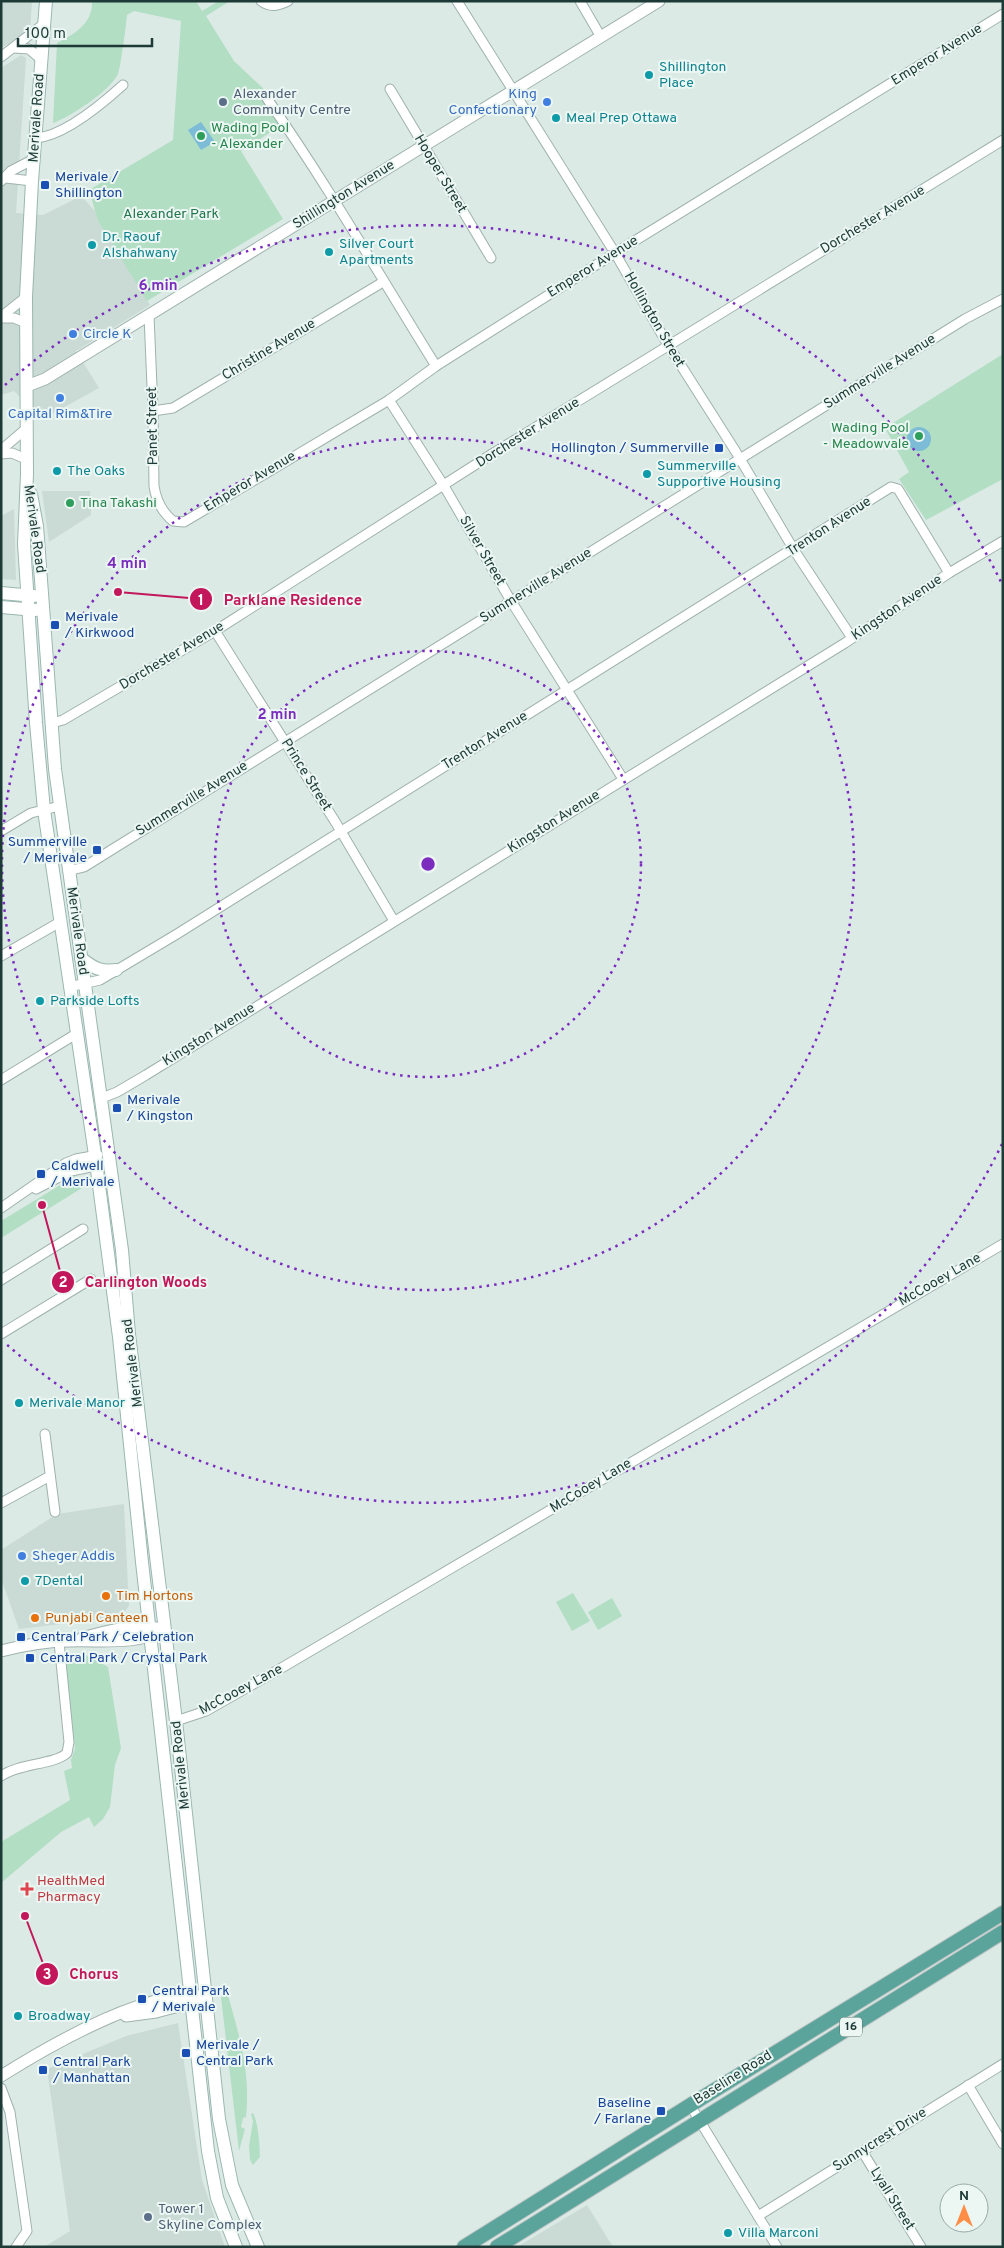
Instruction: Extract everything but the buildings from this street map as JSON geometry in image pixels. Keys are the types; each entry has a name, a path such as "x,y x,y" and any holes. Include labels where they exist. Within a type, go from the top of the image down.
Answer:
{"main road":[{"name":"Merivale Road","path":"46,1 32,181 26,296 27,474 36,526 60,806 111,1158 122,1250 129,1334 176,1721 220,2119 229,2174 240,2206 258,2247"},
{"name":"Merivale Road","path":"27,474 24,524 27,595 44,810 120,1337 150,1632 213,2178 223,2215 236,2247"},
{"path":"1,593 43,597"},
{"path":"1,607 44,611"},
{"path":"44,810 61,866 68,871"},
{"path":"81,958 92,967 100,970 116,970"},
{"name":"Baseline Road","path":"464,2247 690,2105 1003,1913"},
{"name":"Baseline Road","path":"497,2247 1003,1932"}],"street":[{"path":"261,1 266,5 274,7 288,1"},
{"name":"Hollington Street","path":"457,1 615,253 668,345 794,550 852,638"},
{"path":"580,1 601,37"},
{"name":"Shillington Avenue","path":"27,386 45,378 659,1"},
{"name":"Emperor Avenue","path":"184,522 389,400 436,366 615,253 1003,14"},
{"path":"1,57 44,24"},
{"path":"14,48 29,49 42,60"},
{"path":"36,138 48,137 58,132 105,101 123,85"},
{"name":"Hooper Street","path":"390,90 491,258"},
{"path":"266,97 336,200 383,282 436,366"},
{"name":"Dorchester Avenue","path":"52,723 63,720 215,631 492,454 1003,141"},
{"path":"4,180 11,171 34,159"},
{"path":"4,180 32,181"},
{"name":"Christine Avenue","path":"153,411 173,408 383,282"},
{"path":"1,318 26,296"},
{"name":"Summerville Avenue","path":"68,871 84,867 965,319 1003,299"},
{"name":"Panet Street","path":"148,315 155,496 165,514 172,521 184,522"},
{"path":"1,318 16,318 26,323"},
{"name":"Silver Street","path":"389,400 444,486 511,601 623,779"},
{"path":"1,450 27,428"},
{"path":"1,454 12,454 26,459"},
{"name":"Trenton Avenue","path":"69,987 100,980 891,488 898,489 949,573"},
{"name":"Kingston Avenue","path":"102,1098 117,1092 852,638 949,573 1003,541"},
{"name":"Prince Street","path":"215,631 341,831 394,921"},
{"path":"1,831 31,813 60,806"},
{"path":"1,956 60,922"},
{"path":"1,1080 76,1034"},
{"path":"1,1208 20,1196 71,1172 96,1161 111,1158"},
{"path":"1,1280 83,1229"},
{"name":"McCooey Lane","path":"176,1721 206,1711 278,1670 1003,1244"},
{"path":"1,1334 91,1279"},
{"path":"44,1434 55,1512"},
{"path":"1,1503 50,1476"},
{"path":"1,1650 24,1645 65,1641 106,1631 150,1632 165,1630"},
{"path":"1,1776 26,1766 62,1758 68,1753 65,1641"},
{"path":"1,2076 71,2035 109,2019 156,2012 206,1996"},
{"name":"Sunnycrest Drive","path":"758,2216 1003,2064"},
{"path":"968,2085 1003,2144"},
{"path":"1,2088 10,2112 27,2230 16,2247"},
{"path":"690,2105 777,2247"},
{"name":"Lyall Street","path":"862,2151 921,2247"}],"shaded area":[{"path":"1,1 32,1 30,32 1,48"},
{"path":"21,55 26,58 16,213 43,215 81,196 95,211 98,221 150,305 76,351 99,388 50,415 39,416 14,391 1,395 1,68"},
{"path":"42,491 90,491 91,515 49,542"},
{"path":"14,509 16,580 1,579 1,516"},
{"path":"124,1504 129,1606 120,1617 19,1629 1,1578 1,1550 57,1514"},
{"path":"178,2023 202,2180 225,2247 44,2247 70,2231 47,2069 126,2036"},
{"path":"587,2205 613,2247 517,2247"}],"green space":[{"name":"Alexander Park","path":"92,1 196,1 202,11 219,1 230,1 206,16 234,61 266,91 285,123 241,151 283,219 147,301 98,221 89,190 173,140 181,21 134,11 127,15 119,69 114,81 89,103 53,123 57,43 76,32 86,22"},
{"path":"1003,354 1003,479 926,520 899,479 909,472 885,428"},
{"path":"75,1176 82,1188 1,1238 1,1221"},
{"path":"573,1593 590,1621 572,1631 556,1602"},
{"path":"612,1598 622,1616 598,1630 588,1612"},
{"path":"94,1655 99,1662 108,1667 121,1748 115,1765 110,1807 103,1819 94,1827 89,1817 61,1832 1,1883 1,1842 70,1800 64,1771 72,1768 71,1760 75,1749 66,1667 69,1658"},
{"path":"225,1991 227,1992 240,2038 247,2085 246,2117 243,2118 241,2127 245,2129 239,2151 221,1997"},
{"path":"253,2113 257,2128 260,2157 253,2165 250,2160 249,2146 253,2121 251,2114"}],"water":[{"name":"Wading Pool - Alexander","path":"201,122 215,142 201,150 188,130"},
{"name":"Wading Pool - Meadowvale","path":"919,427 924,428 930,434 930,444 924,450 919,451 914,450 908,444 907,439 908,434 914,428"}],"place":[{"name":"Shillington Place","path":"649,75"},
{"name":"Alexander Community Centre","path":"223,102"},
{"name":"King Confectionary","path":"547,102"},
{"name":"Meal Prep Ottawa","path":"556,118"},
{"name":"Wading Pool - Alexander","path":"201,136"},
{"name":"Merivale / Shillington","path":"45,185"},
{"name":"Dr. Raouf Alshahwany","path":"92,245"},
{"name":"Silver Court Apartments","path":"329,252"},
{"name":"Circle K","path":"73,334"},
{"name":"Capital Rim&Tire","path":"60,398"},
{"name":"Wading Pool - Meadowvale","path":"919,436"},
{"name":"Hollington / Summerville","path":"719,448"},
{"name":"The Oaks","path":"57,471"},
{"name":"Summerville Supportive Housing","path":"647,474"},
{"name":"Tina Takashi","path":"70,503"},
{"name":"Parklane Residence","path":"118,592"},
{"name":"Merivale / Kirkwood","path":"55,625"},
{"name":"Summerville / Merivale","path":"97,850"},
{"name":"Parkside Lofts","path":"40,1001"},
{"name":"Merivale / Kingston","path":"117,1108"},
{"name":"Caldwell / Merivale","path":"41,1174"},
{"name":"Carlington Woods","path":"42,1205"},
{"name":"Merivale Manor","path":"19,1403"},
{"name":"Sheger Addis","path":"22,1556"},
{"name":"7Dental","path":"25,1581"},
{"name":"Tim Hortons","path":"106,1596"},
{"name":"Punjabi Canteen","path":"35,1618"},
{"name":"Central Park / Celebration","path":"21,1637"},
{"name":"Central Park / Crystal Park","path":"30,1658"},
{"name":"HealthMed Pharmacy","path":"27,1889"},
{"name":"Chorus","path":"25,1916"},
{"name":"Central Park / Merivale","path":"142,1999"},
{"name":"Broadway","path":"18,2016"},
{"name":"Merivale / Central Park","path":"186,2053"},
{"name":"Central Park / Manhattan","path":"43,2070"},
{"name":"Baseline / Farlane","path":"661,2111"},
{"name":"Tower 1 Skyline Complex","path":"148,2217"},
{"name":"Villa Marconi","path":"728,2233"}]}
